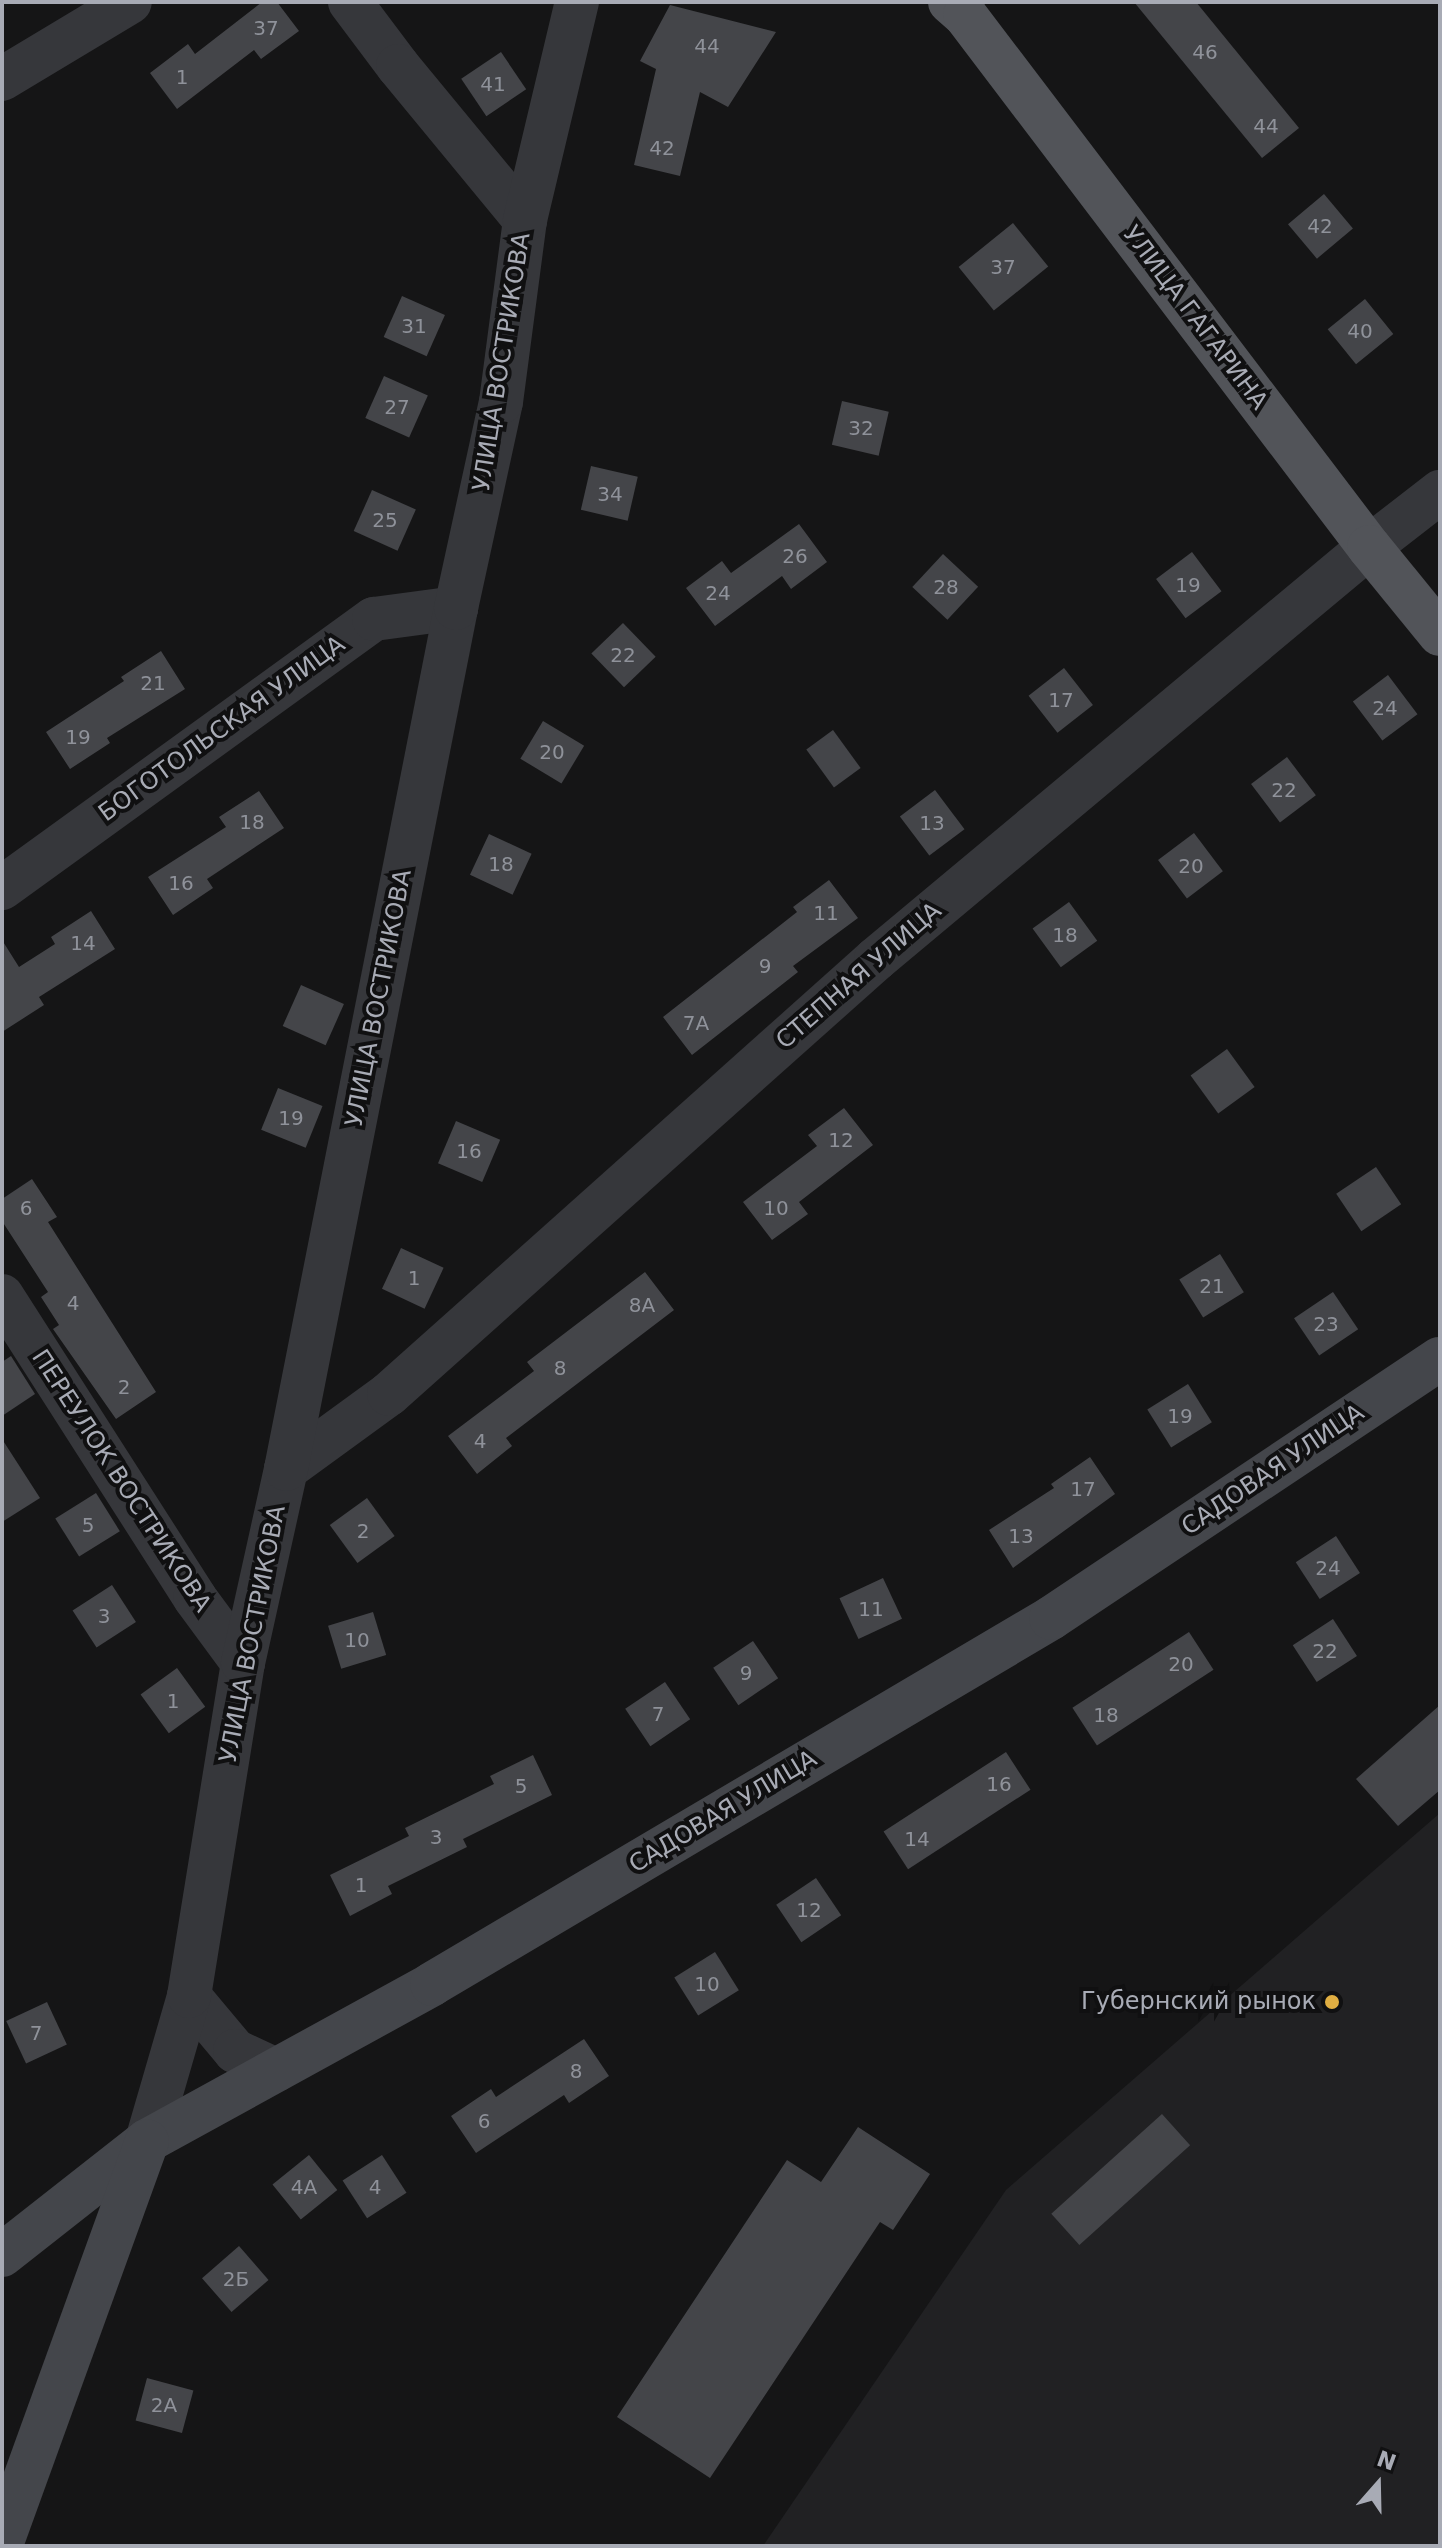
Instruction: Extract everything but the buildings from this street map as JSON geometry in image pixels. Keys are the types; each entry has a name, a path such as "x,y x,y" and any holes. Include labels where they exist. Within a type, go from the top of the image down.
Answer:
{"main road":[{"name":"УЛИЦА ГАГАРИНА","path":"950,2 965,15 1369,547 1440,634"}],"street":[{"path":"2,79 130,2"},
{"path":"350,2 398,66 525,220"},
{"name":"УЛИЦА ВОСТРИКОВА","path":"147,2141 189,1996 243,1663 286,1469 456,608 501,402 525,220 577,2"},
{"name":"СТЕПНАЯ УЛИЦА","path":"286,1469 389,1394 876,959 1369,547 1440,492"},
{"name":"БОГОТОЛЬСКАЯ УЛИЦА","path":"2,888 374,619 456,608"},
{"name":"ПЕРЕУЛОК ВОСТРИКОВА","path":"2,1296 195,1598 243,1663"},
{"name":"САДОВАЯ УЛИЦА","path":"2,2255 147,2141 446,1976 1051,1618 1440,1359"},
{"path":"189,1996 235,2051 276,2070"},
{"path":"2,2542 147,2141"}],"shaded area":[{"name":"Губернский рынок","path":"1440,1813 1440,2546 763,2546 1006,2190"}],"place":[{"name":"Губернский рынок","path":"1332,2002"}]}
